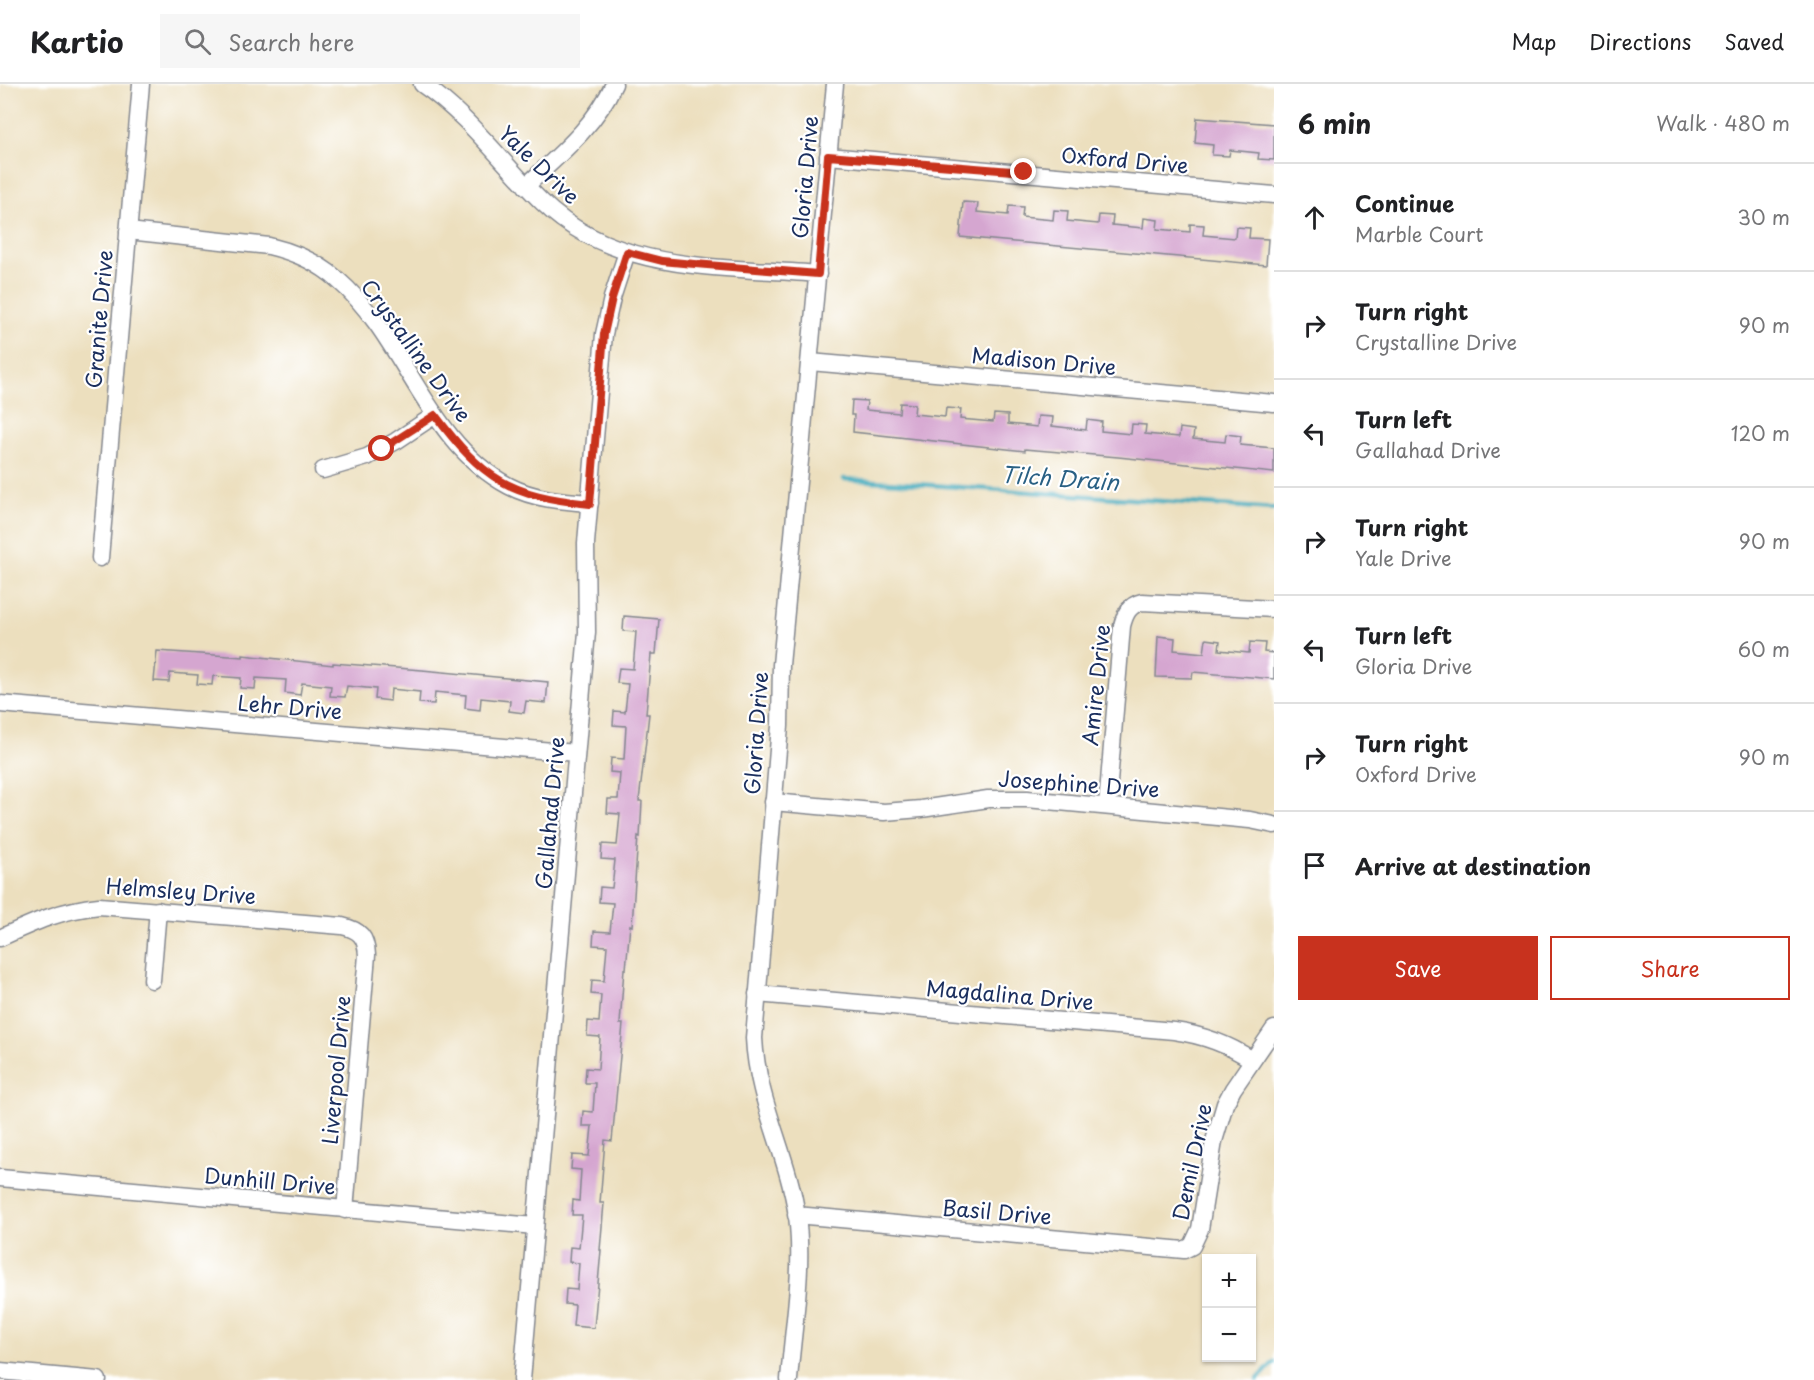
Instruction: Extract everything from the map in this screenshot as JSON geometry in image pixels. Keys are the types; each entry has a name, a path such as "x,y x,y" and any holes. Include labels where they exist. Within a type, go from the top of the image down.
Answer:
{"street":[{"name":"Granite Drive","path":"100,558 141,84"},
{"name":"Yale Drive","path":"422,84 462,118 558,217 613,247 662,261 818,274"},
{"path":"526,186 587,127 614,84"},
{"name":"Gloria Drive","path":"789,1380 799,1268 796,1215 787,1174 758,1076 754,1038 780,726 782,664 835,84"},
{"name":"Oxford Drive","path":"828,156 1274,195"},
{"name":"Crystalline Drive","path":"128,231 269,246 289,251 322,268 338,280 364,308 435,415 471,459 483,470 511,487 542,497 590,504"},
{"name":"Gallahad Drive","path":"522,1380 587,632 585,560 604,334 612,298 627,252"},
{"name":"Madison Drive","path":"810,362 1274,403"},
{"path":"323,470 367,457 435,415"},
{"name":"Amire Drive","path":"1107,806 1122,626 1124,617 1131,607 1142,602 1153,602 1274,609"},
{"name":"Lehr Drive","path":"0,704 576,753"},
{"name":"Josephine Drive","path":"773,802 884,812 921,810 988,799 1027,799 1250,820 1274,825"},
{"name":"Helmsley Drive","path":"0,938 48,916 99,906 342,926 352,928 363,935"},
{"path":"152,980 158,910"},
{"name":"Liverpool Drive","path":"345,1210 367,955 363,935"},
{"name":"Magdalina Drive","path":"757,994 1174,1031 1222,1043 1252,1060"},
{"name":"Demil Drive","path":"1192,1246 1200,1229 1214,1141 1225,1104 1274,1029"},
{"name":"Dunhill Drive","path":"0,1178 535,1226"},
{"name":"Basil Drive","path":"796,1215 1176,1250 1184,1250 1192,1246"},
{"path":"0,1371 98,1380"}],"building":[{"path":"1197,118 1274,124 1274,160 1258,159 1259,153 1230,150 1229,156 1212,155 1213,145 1195,143"},
{"path":"963,202 978,203 977,212 1008,215 1009,206 1023,207 1022,217 1053,220 1054,210 1068,211 1067,221 1098,224 1099,215 1113,216 1112,225 1143,228 1144,218 1158,220 1157,229 1190,232 1190,224 1204,225 1203,235 1235,238 1236,227 1250,228 1249,238 1268,239 1266,265 960,237"},
{"path":"852,400 867,401 866,410 899,413 900,403 915,404 914,414 945,417 946,408 961,409 960,419 993,422 994,414 1008,415 1008,424 1037,427 1038,416 1053,417 1052,426 1086,430 1087,420 1102,422 1101,431 1131,434 1132,424 1146,425 1145,434 1179,437 1180,428 1194,430 1193,439 1225,442 1226,434 1241,436 1240,445 1274,448 1274,473 1118,457 1025,449 1025,451 853,432"},
{"path":"624,616 659,619 656,654 651,654 646,714 649,714 639,801 642,801 640,837 638,836 632,926 630,925 626,969 624,969 620,1024 623,1024 612,1141 605,1140 600,1203 604,1203 594,1328 573,1326 575,1305 565,1304 566,1289 577,1290 579,1263 569,1262 570,1247 579,1248 582,1215 572,1215 573,1200 579,1201 581,1170 571,1169 572,1155 589,1156 592,1126 582,1126 583,1111 593,1112 595,1083 585,1083 586,1068 598,1069 600,1037 587,1036 588,1021 599,1022 601,995 591,994 592,980 604,981 607,946 593,945 594,931 610,932 613,903 599,902 600,887 612,888 615,860 601,859 602,844 617,845 620,814 607,813 608,799 618,799 620,773 610,772 611,758 624,759 626,726 613,725 614,711 625,712 628,684 617,683 619,668 633,669 636,632 623,631"},
{"path":"1158,636 1175,638 1174,650 1204,653 1206,639 1220,641 1219,650 1249,653 1250,642 1265,643 1264,652 1274,653 1274,679 1193,672 1192,678 1156,677"},
{"path":"157,651 243,657 243,655 333,665 333,663 422,670 548,682 546,703 526,701 524,713 509,711 510,701 481,698 480,710 465,708 466,695 435,692 434,704 419,703 420,692 391,689 390,701 375,699 376,689 347,686 345,697 330,696 331,686 302,683 300,695 285,693 286,680 256,678 255,689 240,688 241,678 213,676 212,685 197,684 198,675 170,673 169,682 154,681"}],"waterway":[{"name":"Tilch Drain","path":"844,479 1274,509"},
{"path":"1257,1380 1274,1362"}],"route":[{"path":"382,449 435,415 471,459 483,470 511,487 542,497 590,504 604,334 612,298 627,252 662,261 818,274 828,156 1024,172"}]}
